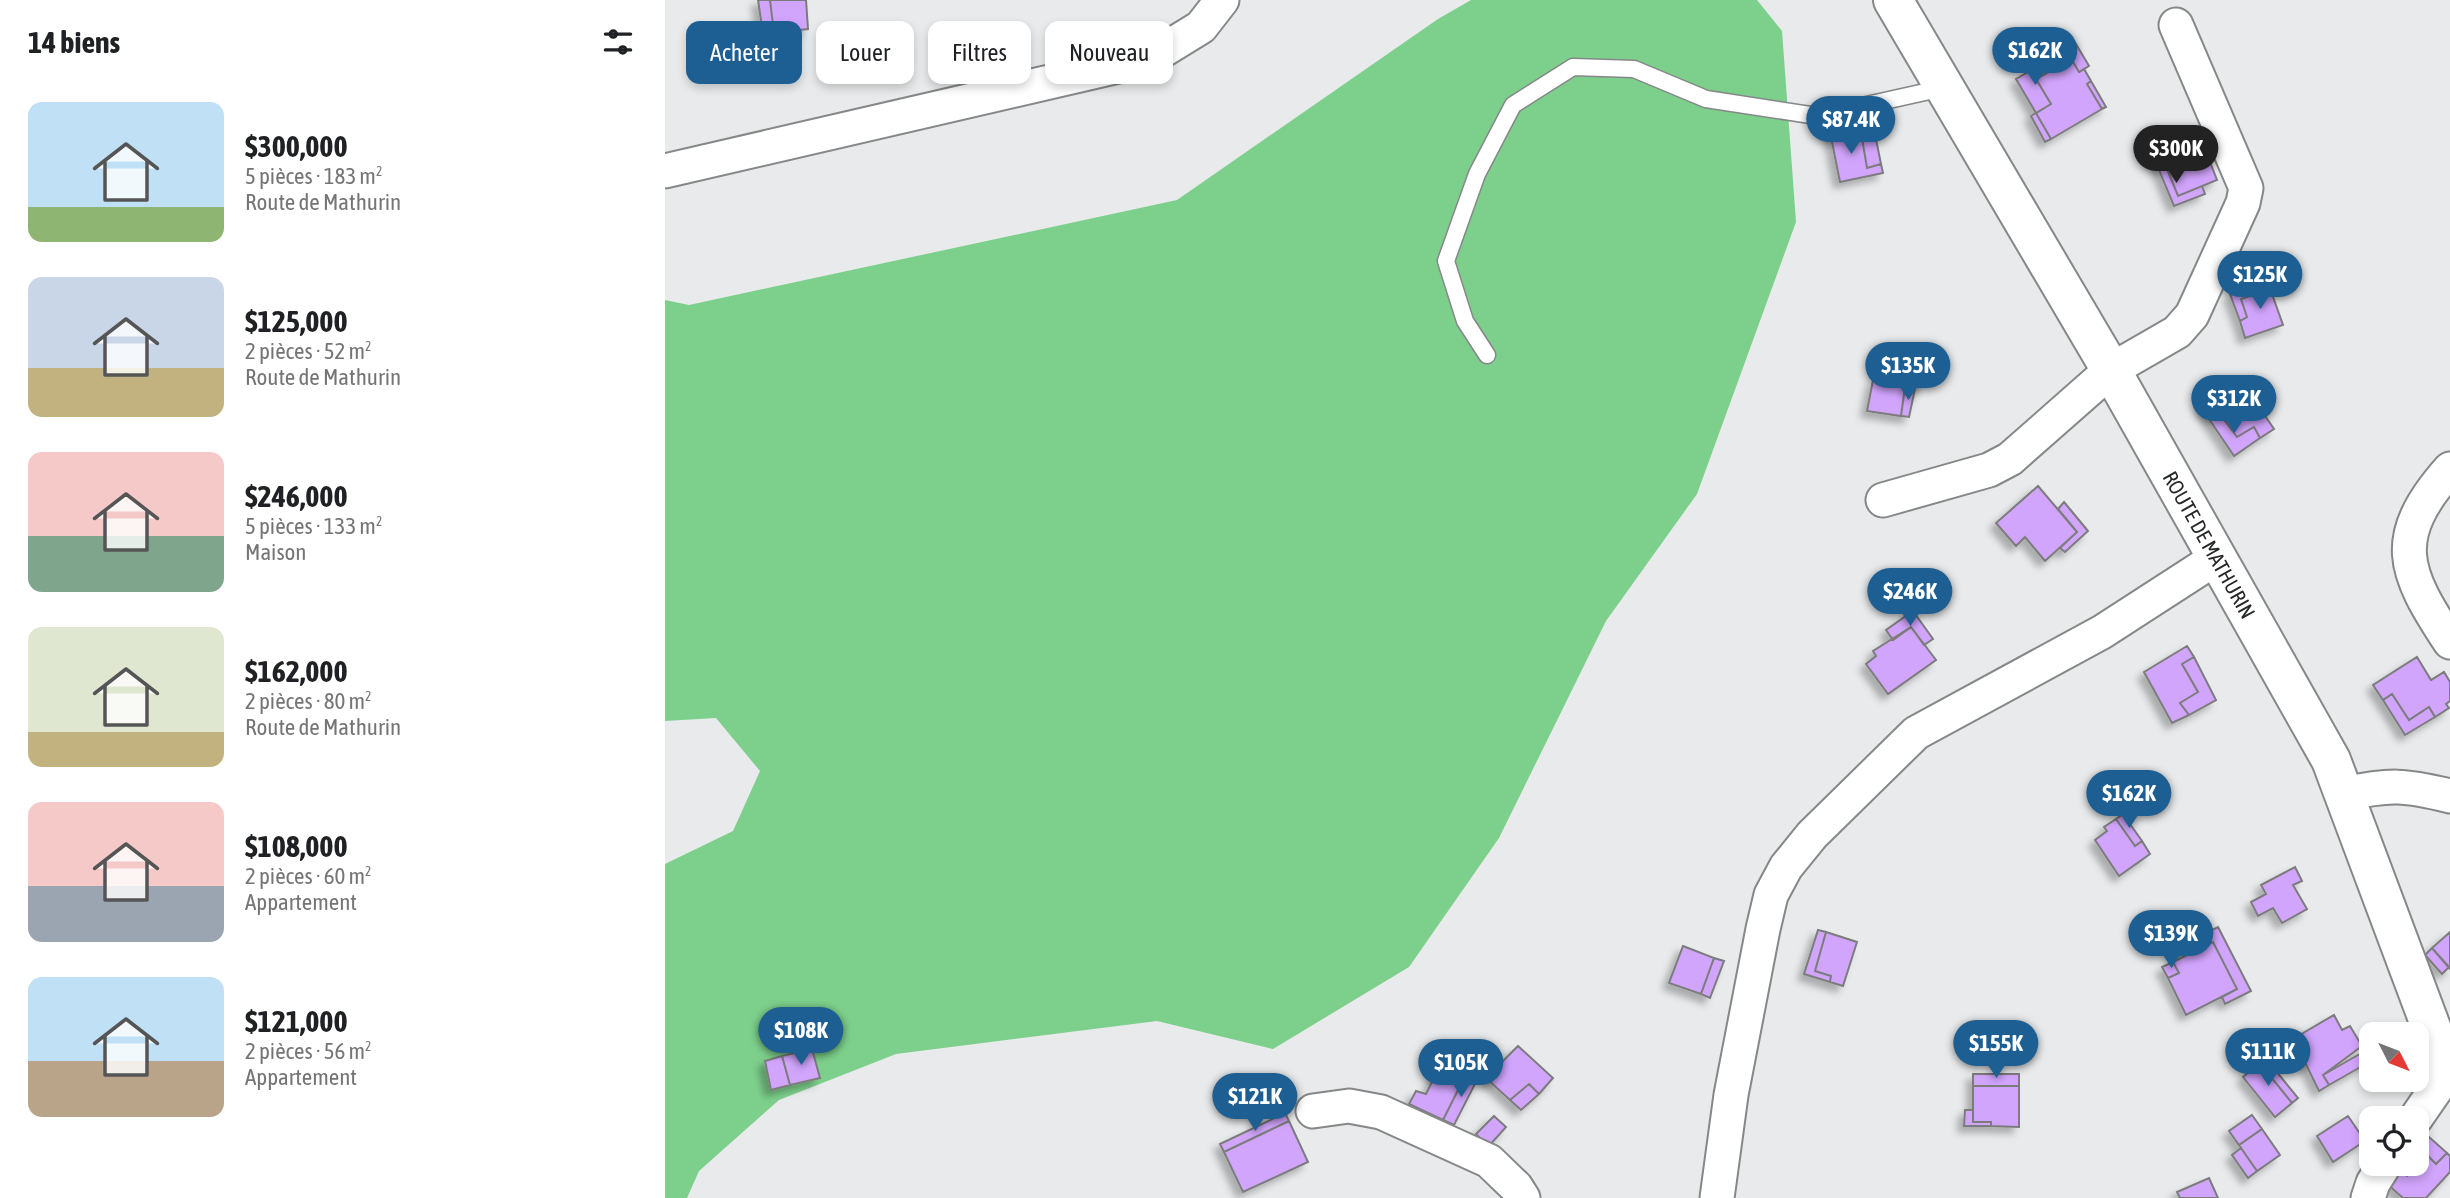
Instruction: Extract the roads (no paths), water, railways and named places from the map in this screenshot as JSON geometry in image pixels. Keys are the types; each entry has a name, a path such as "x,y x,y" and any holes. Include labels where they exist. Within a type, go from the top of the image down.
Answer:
{"street":[{"path":"665,172 1149,59 1201,27 1221,0"},
{"name":"ROUTE DE MATHURIN","path":"1893,0 2111,370 2331,760 2448,1075"},
{"path":"1883,500 1989,470 2010,460 2111,370 2177,332 2192,314 2243,203 2246,188 2176,25"},
{"path":"2450,469 2423,500 2414,520 2408,554 2411,575 2450,642"},
{"path":"1717,1198 1731,1095 1763,929 1771,895 1786,867 1812,835 1916,733 2102,632 2218,557"},
{"path":"2345,794 2386,785 2405,785 2450,796"},
{"path":"2425,1106 2448,1075"},
{"path":"1313,1111 1349,1106 1381,1112 1489,1161 1516,1186 1523,1198"},
{"path":"2368,1198 2377,1176"}],"lane":[{"path":"1487,355 1465,321 1446,261 1477,174 1513,105 1573,67 1634,69 1706,99 1817,116 1946,87"}]}
